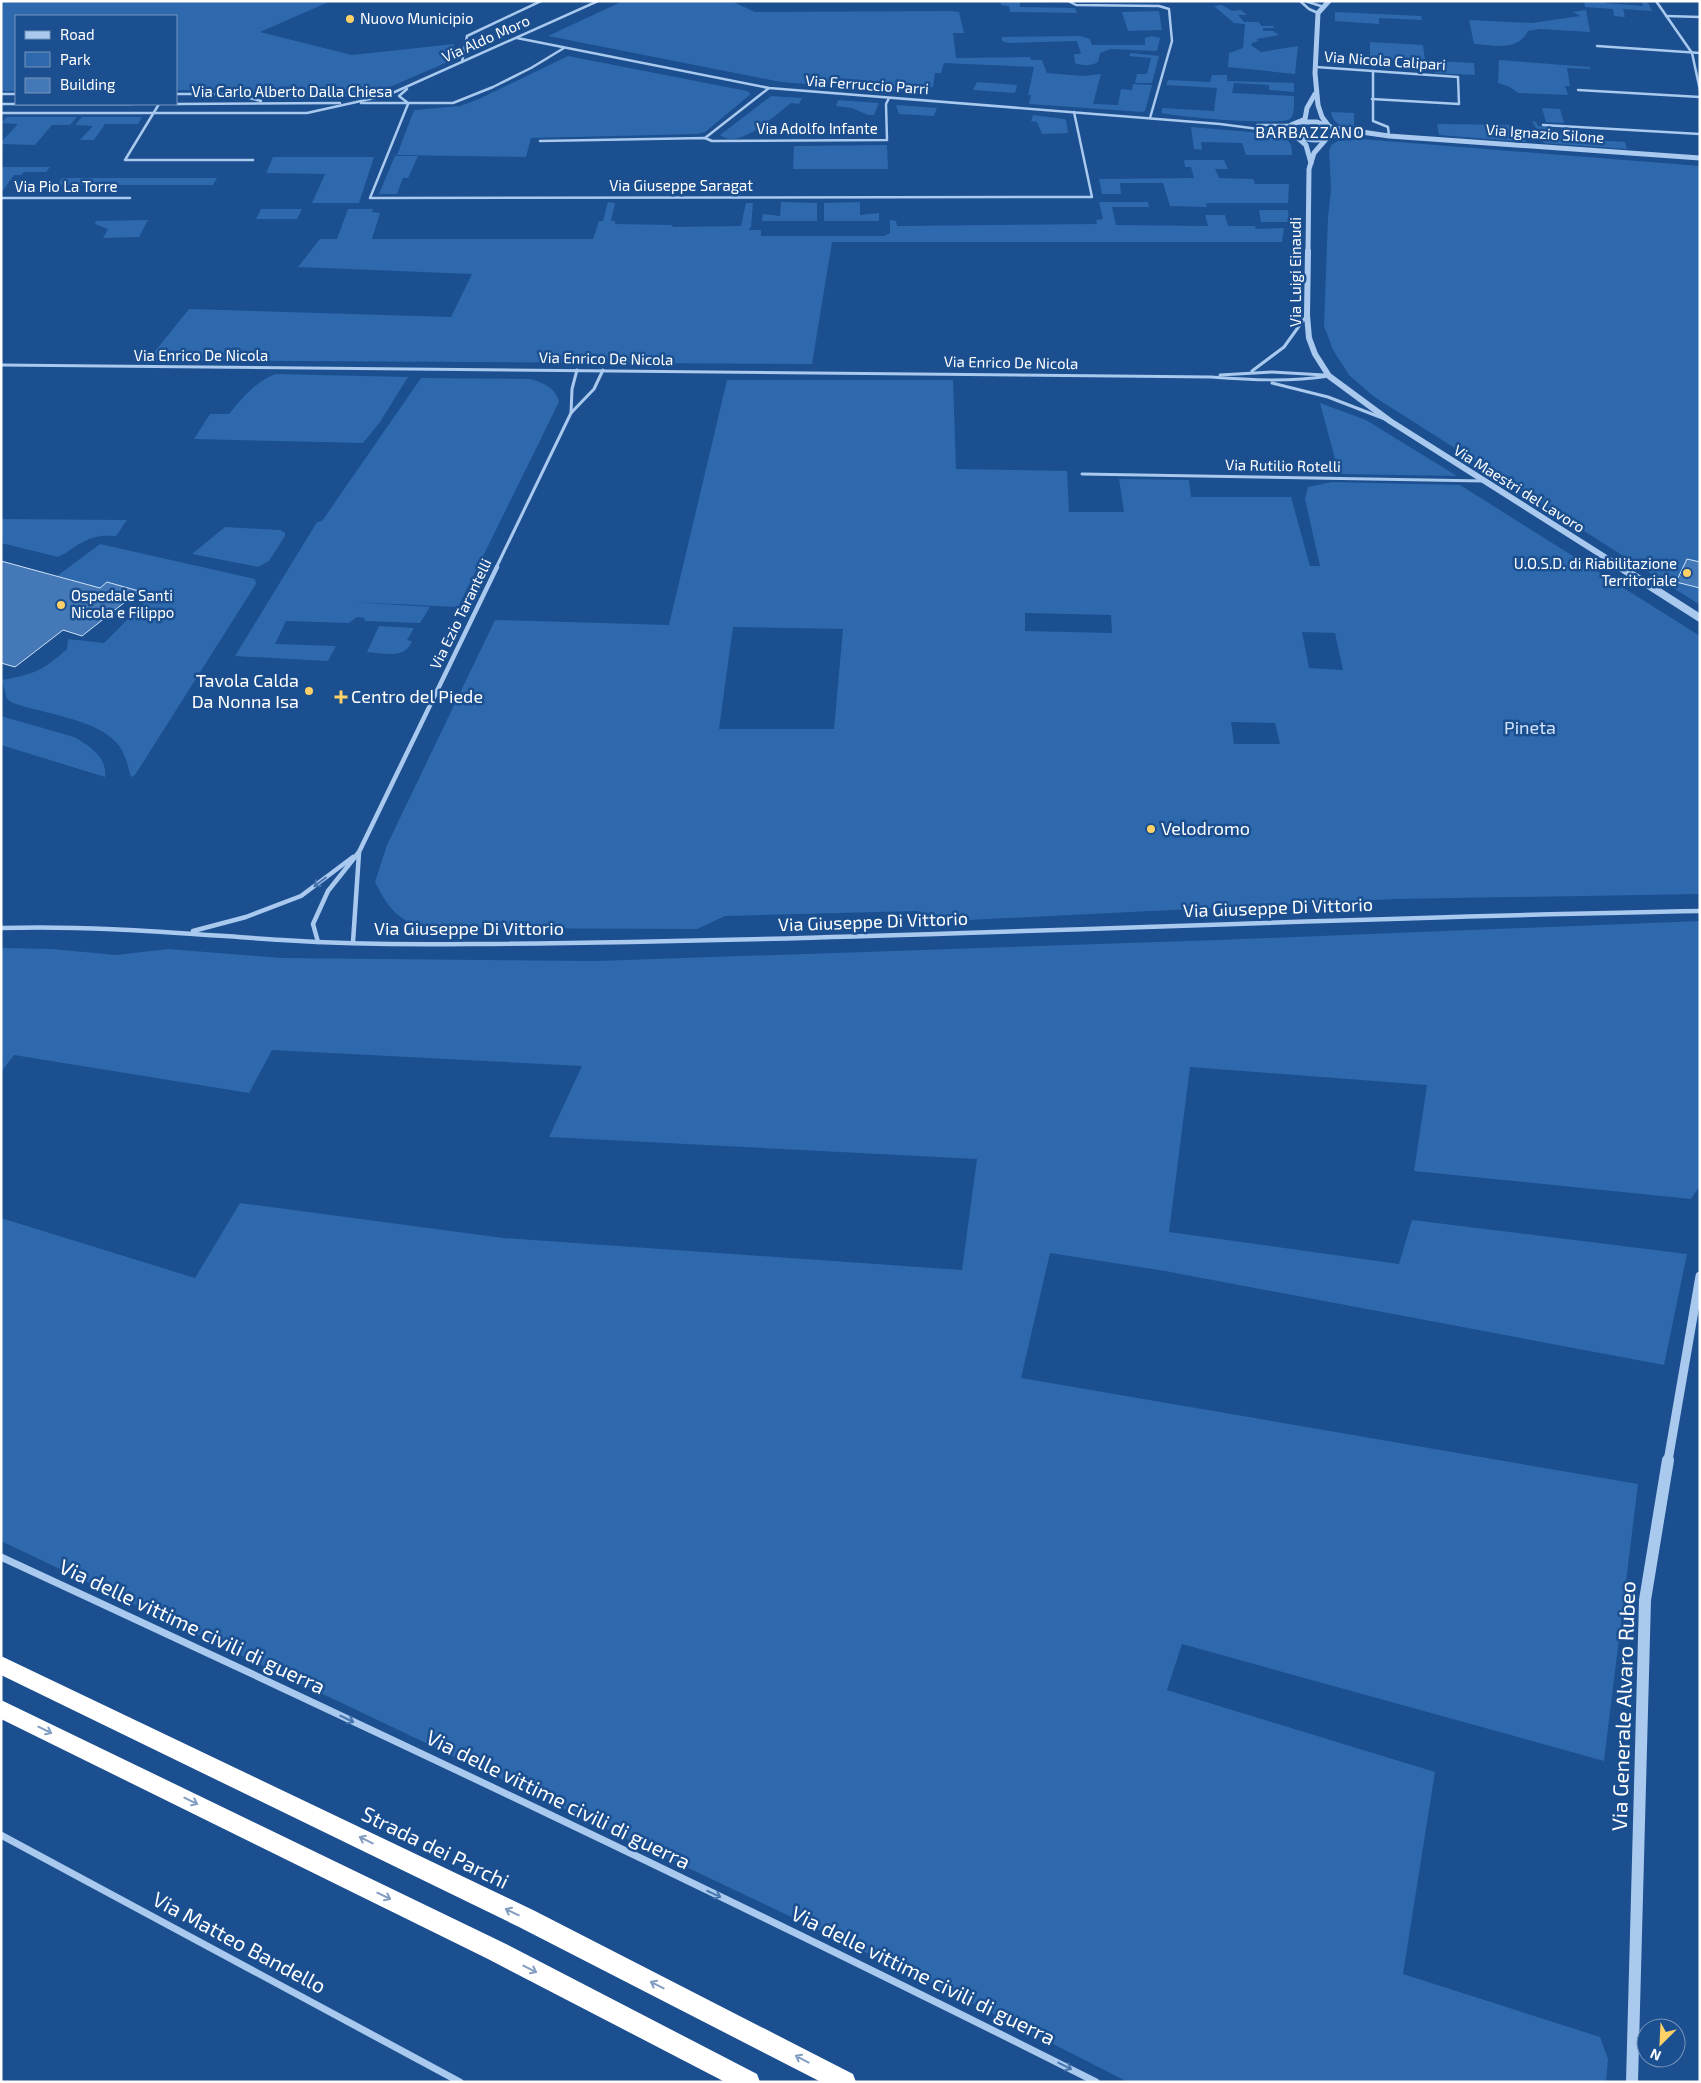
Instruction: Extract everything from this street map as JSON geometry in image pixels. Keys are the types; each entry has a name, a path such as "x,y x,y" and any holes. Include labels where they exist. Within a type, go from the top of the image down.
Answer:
{"highway":[{"name":"Strada dei Parchi","path":"1,1665 527,1919 845,2082"},
{"path":"1,1709 496,1951 749,2082"}],"street":[{"path":"462,62 467,36 542,1"},
{"name":"Via Aldo Moro","path":"353,104 388,95 598,1"},
{"path":"1068,1 1076,5 1159,6 1169,9 1172,41 1150,118"},
{"path":"1300,1 1318,14"},
{"path":"1305,1 1324,7"},
{"path":"1328,125 1322,120 1316,94 1316,67 1318,14 1330,1"},
{"path":"1656,1 1692,53 1700,90"},
{"path":"1666,16 1700,17"},
{"name":"Via Ferruccio Parri","path":"517,38 769,88 1220,124 1290,133"},
{"path":"1596,46 1700,54"},
{"path":"411,85 399,96 408,104 453,104 493,87 551,57 564,48"},
{"name":"Via Nicola Calipari","path":"1316,67 1458,77 1460,104 1372,99"},
{"path":"1373,71 1373,121 1388,127 1389,136"},
{"name":"Via Adolfo Infante","path":"706,138 769,88"},
{"path":"1578,90 1700,97"},
{"path":"1,94 15,94"},
{"path":"178,94 234,94 269,104"},
{"path":"1316,94 1307,108 1305,119 1288,127 1290,133 1311,139 1326,139 1333,136 1336,131 1334,128"},
{"name":"Via Adolfo Infante","path":"540,141 706,138 712,141 887,140 886,104 889,98"},
{"path":"1,104 15,104"},
{"name":"Via Carlo Alberto Dalla Chiesa","path":"178,104 408,104"},
{"path":"1,113 307,113 353,104"},
{"name":"Via Giuseppe Saragat","path":"408,104 370,198 1092,197 1074,112"},
{"path":"158,105 125,160 253,160"},
{"name":"Via Ignazio Silone","path":"1298,122 1313,122 1334,128 1389,136"},
{"name":"Via Ferruccio Parri","path":"1220,124 1291,125"},
{"path":"1543,125 1700,134"},
{"name":"Via Luigi Einaudi","path":"1296,136 1306,145 1311,164"},
{"name":"Via Ignazio Silone","path":"1333,136 1389,136 1700,158"},
{"name":"Via Luigi Einaudi","path":"1326,139 1314,153 1311,164 1307,316 1309,338 1315,354 1329,376"},
{"name":"Via Pio La Torre","path":"1,198 130,198"},
{"path":"1252,371 1284,347 1307,316"},
{"name":"Via Enrico De Nicola","path":"1,365 1211,377"},
{"path":"571,413 572,389 577,370"},
{"path":"571,413 594,389 603,370"},
{"path":"1211,377 1252,371 1296,372 1329,376"},
{"path":"1211,377 1262,381 1301,381 1329,376"},
{"name":"Via Maestri del Lavoro","path":"1329,376 1390,421 1700,618"},
{"path":"1262,381 1328,397 1390,421"},
{"name":"Via Ezio Tarantelli","path":"359,852 571,413"},
{"name":"Via Rutilio Rotelli","path":"1082,474 1484,481"},
{"path":"188,933 246,917 301,896 359,852"},
{"path":"318,942 313,924 328,891 359,852"},
{"path":"353,942 359,852"},
{"name":"Via Giuseppe Di Vittorio","path":"1,928 48,925 96,926 318,942 462,944 711,941 1549,912 1700,911"},
{"name":"Via Generale Alvaro Rubeo","path":"1632,2082 1645,1600 1700,1276"},
{"name":"Via delle vittime civili di guerra","path":"1,1558 292,1692 854,1960 1096,2082"},
{"name":"Via Matteo Bandello","path":"1,1836 460,2082"}],"green space":[{"path":"1,1 331,1 260,32 352,55 454,44 450,61 369,96 270,97 233,90 178,90 178,15 15,15 15,91 1,91"},
{"path":"623,1 731,1 755,12 959,12 964,33 953,33 956,58 1030,57 1031,60 1042,60 1047,73 1083,76 1101,74 1093,104 1118,105 1121,89 1132,90 1133,84 1152,85 1145,111 1142,112 1029,104 1031,95 1028,95 1034,67 944,63 941,73 935,73 933,87 924,87 922,93 781,82 548,36"},
{"path":"1000,1 1023,1 1020,2 1020,7 1075,8 1077,13 1010,12 1009,6 1001,5"},
{"path":"1584,1 1605,1 1605,3 1643,6 1642,1 1647,1 1652,11 1623,9 1625,17 1614,16 1613,9 1585,7"},
{"path":"1222,5 1232,11 1241,10 1247,15 1238,15 1244,22 1259,22 1261,26 1273,26 1274,28 1263,28 1263,31 1273,31 1279,35 1257,39 1258,41 1251,45 1261,52 1298,46 1295,74 1228,67 1229,53 1243,48 1245,24 1234,23 1214,6"},
{"path":"1586,10 1590,32 1540,29 1528,31 1524,38 1518,42 1505,46 1474,44 1469,20 1532,23 1580,16 1573,12"},
{"path":"1159,11 1162,30 1128,31 1122,12"},
{"path":"1335,12 1421,16 1422,20 1379,18 1379,24 1335,21"},
{"path":"1080,36 1090,39 1092,45 1145,45 1145,38 1152,36 1160,38 1157,51 1111,49 1100,53 1098,62 1086,65 1075,63 1074,54 1081,54 1077,41 1008,43 1002,41 1002,37"},
{"path":"1370,42 1423,45 1425,60 1423,62 1370,58"},
{"path":"1131,53 1159,56 1152,83 1135,83 1137,74 1147,74 1151,58 1129,56"},
{"path":"568,56 747,91 751,94 705,132 698,134 531,138 526,157 397,155 414,110 460,106 479,99"},
{"path":"1499,60 1590,67 1590,69 1567,68 1570,86 1565,86 1568,95 1518,93 1510,87 1498,83"},
{"path":"1438,61 1474,63 1475,75 1434,73 1439,65"},
{"path":"1212,75 1227,75 1227,81 1294,83 1294,92 1269,90 1269,85 1234,83 1232,93 1294,96 1292,117 1282,121 1268,122 1207,119 1162,113 1162,108 1214,111 1217,88 1166,85 1168,80 1210,82"},
{"path":"977,82 1017,85 1015,93 973,90"},
{"path":"771,96 802,98 799,104 791,103 747,135 728,138 720,135"},
{"path":"838,100 879,103 874,115 868,115 852,108 836,106"},
{"path":"896,105 937,108 934,116 899,114"},
{"path":"1542,108 1560,109 1564,123 1546,122"},
{"path":"1331,112 1354,113 1354,128 1336,123"},
{"path":"1033,115 1066,120 1068,133 1042,134 1037,122 1031,121"},
{"path":"7,117 77,117 70,125 52,125 35,145 1,144 18,124 1,123"},
{"path":"82,117 142,117 138,124 105,124 94,140 80,140 93,126 75,125"},
{"path":"1532,121 1536,122 1538,126 1546,127 1551,132 1575,134 1576,139 1625,142 1627,149 1544,143"},
{"path":"1437,124 1514,125 1518,135 1525,139 1526,142 1439,135"},
{"path":"1191,127 1276,134 1288,141 1292,155 1246,155 1242,143 1201,142 1202,150 1194,149"},
{"path":"1361,139 1700,166 1700,605 1373,396 1349,375 1333,350 1324,326 1328,217 1331,189 1329,151 1331,145 1338,141"},
{"path":"887,145 888,169 793,169 794,146"},
{"path":"395,156 418,156 408,178 403,178 397,194 379,194"},
{"path":"273,157 374,157 359,203 312,203 325,174 266,173"},
{"path":"1184,160 1224,160 1228,169 1215,169 1219,178 1253,179 1255,184 1289,184 1288,203 1206,203 1207,207 1170,206 1163,183 1120,183 1121,194 1102,194 1099,179 1194,178 1191,167 1185,167"},
{"path":"1,167 50,167 46,172 24,172 21,175 14,175 1,193"},
{"path":"62,178 217,178 213,185 58,185"},
{"path":"608,202 615,203 611,221 615,221 615,224 672,225 673,227 741,226 746,203 753,203 751,227 748,230 761,230 761,236 884,236 890,233 890,220 896,221 897,226 1097,224 1096,220 1103,219 1099,202 1148,202 1149,207 1112,207 1116,225 1208,226 1205,215 1225,215 1228,226 1255,226 1256,229 1284,228 1282,242 832,242 812,364 148,360 189,309 451,317 472,274 298,267 320,239 337,239 348,209 373,209 372,212 380,213 372,239 593,239 599,221 603,221"},
{"path":"781,202 817,203 817,221 762,221 763,214 780,216"},
{"path":"860,202 860,215 879,213 879,221 824,221 824,203"},
{"path":"261,209 302,209 297,219 256,219"},
{"path":"1259,210 1288,210 1289,222 1261,222"},
{"path":"148,220 139,237 103,238 108,229 95,224 96,221"},
{"path":"275,374 408,377 380,422 363,443 194,439 210,414 229,414 255,386"},
{"path":"421,378 529,379 552,389 559,402 458,607 353,602 430,607 420,623 365,621 364,618 357,617 349,623 286,621 275,644 336,646 328,661 235,656 317,522 322,521"},
{"name":"Pineta","path":"727,380 953,380 956,469 1067,471 1069,512 1124,512 1119,479 1189,480 1191,497 1291,497 1310,566 1320,566 1305,499 1308,487 1332,482 1460,485 1700,636 1700,894 1395,899 929,922 917,911 725,916 697,929 442,928 406,926 409,922 393,910 375,882 387,845 495,620 669,625","holes":["1025,613 1111,615 1112,633 1025,631","733,627 843,629 834,729 719,729","1302,632 1335,633 1343,670 1309,668","1231,722 1275,723 1280,744 1234,744"]},
{"path":"1320,403 1366,420 1457,476 1339,474"},
{"path":"1,519 127,520 116,536 91,538 58,557 1,543"},
{"path":"225,527 280,530 285,533 285,536 269,561 258,567 192,554"},
{"path":"100,544 255,579 256,584 135,775 131,777 122,750 111,738 86,724 13,703 7,699 2,680 23,676 44,667 67,649 68,639 104,643 151,596 108,582 100,588 57,576"},
{"path":"379,626 414,628 407,640 412,641 409,647 404,651 393,654 367,652"},
{"path":"1,716 80,740 100,758 105,770 105,777 1,745"},
{"path":"1700,921 1700,1186 1691,1199 1414,1171 1427,1085 1190,1067 1169,1232 1399,1264 1412,1220 1687,1254 1664,1365 1165,1271 1050,1253 1021,1378 1638,1484 1604,1761 1182,1644 1167,1690 1435,1772 1403,1974 1600,2037 1608,2059 1606,2082 1128,2082 964,1999 1,1541 1,1218 195,1278 240,1203 503,1238 962,1270 977,1159 549,1137 582,1066 272,1050 249,1093 14,1055 1,1072 1,948 52,949 116,955 168,949 282,958 596,961"}],"building":[{"name":"U.O.S.D. di Riabilitazione Territoriale","path":"1687,559 1700,562 1700,588 1676,582"},
{"name":"Ospedale Santi Nicola e Filippo","path":"1,561 100,588 107,582 139,591 82,636 63,630 15,667 1,663"}],"place":[{"name":"Nuovo Municipio","path":"350,19"},
{"name":"U.O.S.D. di Riabilitazione Territoriale","path":"1687,573"},
{"name":"Ospedale Santi Nicola e Filippo","path":"61,605"},
{"name":"Tavola Calda Da Nonna Isa","path":"309,691"},
{"name":"Centro del Piede","path":"341,697"},
{"name":"Velodromo","path":"1151,829"}],"district":[{"name":"BARBAZZANO","path":"1310,132"}]}
